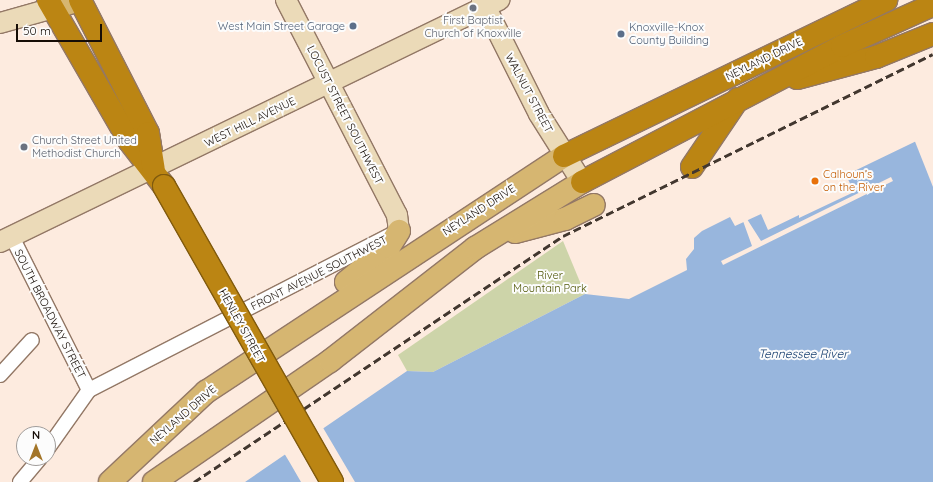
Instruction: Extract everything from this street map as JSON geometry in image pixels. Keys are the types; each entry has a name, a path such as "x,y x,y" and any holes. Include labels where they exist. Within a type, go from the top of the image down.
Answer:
{"highway":[{"name":"HENLEY STREET","path":"80,0 148,133 159,178"},
{"name":"NEYLAND DRIVE","path":"564,156 886,0"},
{"name":"HENLEY STREET","path":"51,4 130,142 159,178 332,482"},
{"path":"582,182 738,99 842,46 933,6"},
{"path":"778,79 846,66 933,34"},
{"path":"692,167 738,99"}],"main road":[{"path":"51,4 80,0"},
{"name":"NEYLAND DRIVE","path":"110,482 206,392 364,284 564,156"},
{"path":"154,482 330,361 475,248 582,182"},
{"path":"475,248 498,243 531,226 566,220 594,205"},
{"path":"206,392 235,360 340,287 389,247 398,231"}],"street":[{"name":"LOCUST STREET SOUTHWEST","path":"286,0 327,84 397,215 398,231"},
{"name":"WEST HILL AVENUE","path":"6,240 159,178 327,84 489,2"},
{"name":"WALNUT STREET","path":"489,2 564,156 582,182"},
{"path":"0,22 51,4"},
{"name":"FRONT AVENUE SOUTHWEST","path":"89,390 398,231"},
{"name":"SOUTH BROADWAY STREET","path":"6,240 89,390"},
{"path":"0,375 32,340"},
{"path":"56,437 89,390"},
{"path":"20,482 33,466"}],"green space":[{"name":"River Mountain Park","path":"563,241 585,294 433,372 407,371 398,355"}],"water":[{"name":"Tennessee River","path":"933,133 933,482 245,482 407,371 433,372 585,294 629,299 687,270 686,259 694,249 694,238 702,231 730,217 735,226 761,214 768,230 799,215 799,218 854,192 846,175"}],"pier":[{"path":"933,131 933,187 914,139"},
{"path":"891,177 893,181 723,265 721,261 752,246 743,221 747,219 761,241"},
{"path":"322,426 355,482 301,482 284,453"}],"railway":[{"path":"194,482 563,236 933,54"}],"place":[{"name":"First Baptist Church of Knoxville","path":"473,8"},
{"name":"West Main Street Garage","path":"353,26"},
{"name":"Knoxville-Knox County Building","path":"621,34"},
{"name":"Church Street United Methodist Church","path":"24,147"},
{"name":"Calhoun’s on the River","path":"815,181"}]}
